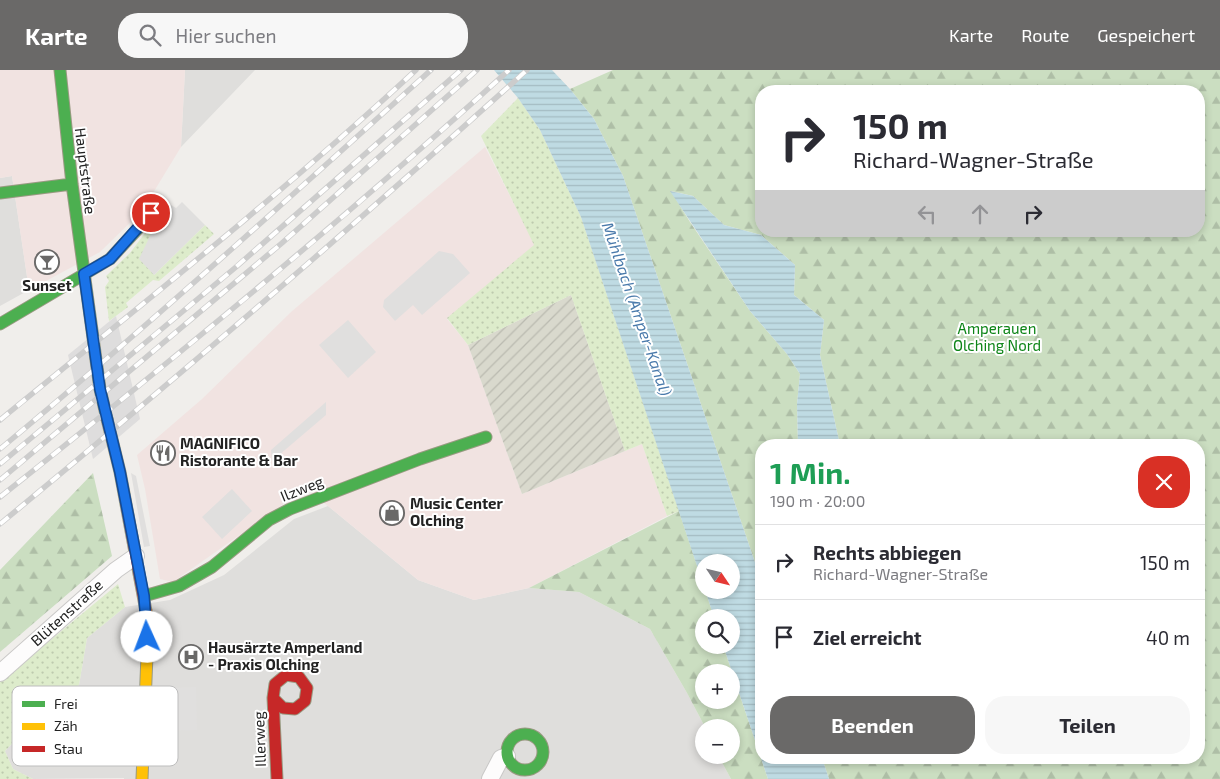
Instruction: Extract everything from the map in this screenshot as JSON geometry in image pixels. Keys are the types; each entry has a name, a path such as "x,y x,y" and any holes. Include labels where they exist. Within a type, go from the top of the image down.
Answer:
{"street":[{"name":"Hauptstraße","path":"60,70 72,184 100,389 120,472 144,596 147,619 146,686"},
{"path":"0,193 72,184"},
{"path":"0,324 110,259 157,208"},
{"name":"Ilzweg","path":"144,596 179,586 212,567 269,520 290,509 486,437"},
{"name":"Blütenstraße","path":"0,673 116,570 136,556"},
{"name":"Illerweg","path":"274,698 277,779"},
{"path":"490,779 501,758 507,756"},
{"name":"Hauptstraße","path":"142,779 143,766"}],"shaded area":[{"path":"0,70 185,70 181,147 142,211 100,252 29,290 12,176 0,178"},
{"path":"185,70 255,70 181,147"},
{"path":"485,147 535,245 447,319 468,345 522,494 642,444 667,516 529,588 474,600 418,580 305,489 173,582 160,579 145,489 137,455 202,399 291,312"},
{"path":"12,176 29,290 0,306 0,178"},
{"path":"182,202 205,225 154,275 139,259 160,215 171,205 176,208"},
{"path":"439,251 453,254 470,273 422,315 413,305 395,321 383,307 384,300"},
{"path":"571,295 625,451 522,494 468,345"},
{"path":"348,320 376,352 348,378 319,345"},
{"path":"326,402 326,415 272,461 271,450"},
{"path":"131,473 136,476 150,546 144,547"},
{"path":"232,489 252,511 222,539 202,517"},
{"path":"328,506 418,580 474,600 529,588 579,592 650,629 701,719 695,719 695,764 723,764 731,779 33,779 13,769 5,751 12,744 12,766 178,766 178,686 77,686 79,685 87,638 125,607 170,600 224,575 294,519"},
{"path":"196,687 197,730 178,731 178,688"}],"green space":[{"name":"Amperauen Olching Nord","path":"613,70 1220,70 1220,779 829,779 824,764 1205,764 1205,439 839,439 820,355 824,320 794,295 795,265 763,237 1205,237 1205,85 755,85 755,233 724,225 693,196 671,191 750,311 787,354 800,374 797,404 798,439 755,439 755,562 623,176 594,119 570,89"},
{"path":"518,98 540,130 581,217 679,511 667,516 642,444 625,451 571,295 468,345 447,318 534,245 481,136"},
{"path":"157,217 154,275 205,225 214,234 159,281 153,280 126,303 128,307 109,321 105,287 109,281 106,276 130,253"},
{"path":"93,473 112,556 0,652 0,570"},
{"path":"679,511 695,559 695,599 708,599 711,609 695,609 695,654 726,654 729,664 695,664 695,708 650,629 579,592 529,588"},
{"path":"118,584 125,607 87,638 79,685 12,686 12,744 5,751 13,769 33,779 0,779 0,682"},
{"path":"740,696 755,740 755,764 763,764 768,779 731,779 723,764 740,764 740,719 701,719 695,709 740,709"}],"water":[{"name":"Mühlbach (Amper-Kanal)","path":"494,70 552,70 594,119 623,176 755,562 755,740 740,696 740,664 729,664 726,654 740,654 740,609 711,609 708,599 740,599 740,554 695,554 695,560 581,217 540,130 518,98"},
{"path":"670,191 693,196 724,225 755,233 755,237 763,237 795,265 794,295 824,320 820,355 839,439 798,439 797,404 800,374 787,354 750,311"},
{"path":"763,764 824,764 829,779 768,779"}],"pier":[{"path":"116,316 140,419 93,459 68,355"}],"railway":[{"path":"0,420 263,204 366,116 416,70"},
{"path":"0,449 164,309 431,70"},
{"path":"0,464 236,267 461,70"},
{"path":"0,480 282,243 477,70"},
{"path":"0,497 258,288 385,180 509,70"},
{"path":"0,524 266,300 527,70"}],"traffic: fast":[{"path":"60,70 72,184 100,389 107,419"},
{"path":"0,193 72,184"},
{"path":"0,324 110,259 157,208"},
{"path":"144,596 179,586 212,567 269,520 290,509 420,459 486,437"},
{"path":"525,734 532,735 538,739 542,745 543,752 542,759 538,765 532,769 525,770 518,769 512,765 508,759 507,752 508,745 512,739 518,735 525,734"}],"traffic: slow":[{"path":"146,611 146,686"},
{"path":"142,779 143,766"}],"traffic: jam":[{"path":"107,419 120,472 146,611"},
{"path":"273,698 283,708 295,709 305,701 307,688 299,677 286,675 275,684 273,698 277,779"}],"place":[{"name":"Sunset","path":"47,262"},
{"name":"MAGNIFICO Ristorante & Bar","path":"163,453"},
{"name":"Music Center Olching","path":"392,513"},
{"name":"Hausärzte Amperland - Praxis Olching","path":"191,657"}],"route":[{"path":"147,637 144,596 120,472 100,389 84,274 110,259 130,239 151,213"}]}
